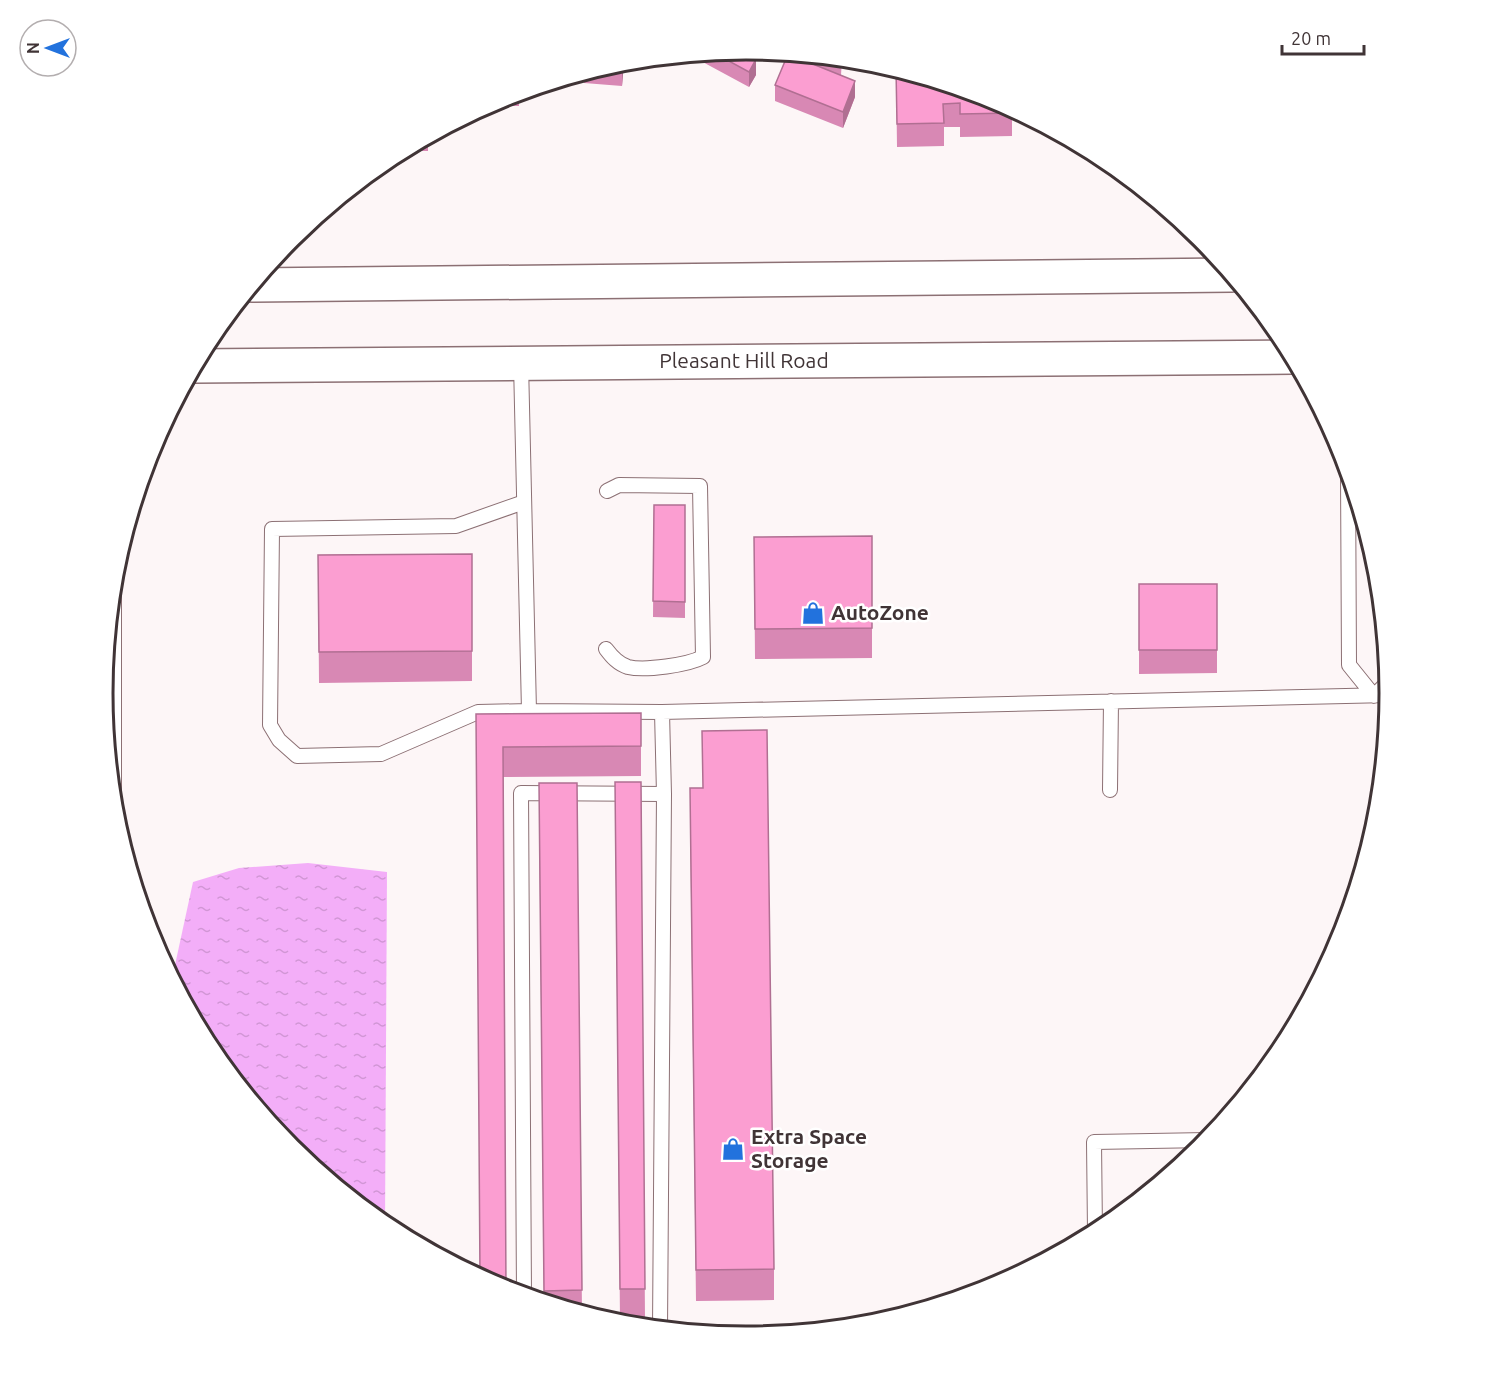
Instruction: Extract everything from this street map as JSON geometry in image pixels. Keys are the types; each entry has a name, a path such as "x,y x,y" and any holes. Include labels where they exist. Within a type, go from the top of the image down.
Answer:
{"main road":[{"path":"263,285 1221,275"},
{"name":"Pleasant Hill Road","path":"204,366 1282,357"}],"lane":[{"path":"521,363 529,711"},
{"path":"606,649 615,660 629,667 688,665 703,657 700,486 619,485 607,492"},
{"path":"1348,500 1349,664 1374,696"},
{"path":"524,502 456,526 272,529 270,725 279,741 297,756 381,754 478,712 662,711 1379,696"},
{"path":"1374,696 1379,691"},
{"path":"1110,790 1111,701"},
{"path":"660,1320 664,794 662,711"},
{"path":"524,1285 521,793 664,794"},
{"path":"1095,1221 1094,1142 1195,1140"}],"water":[{"path":"308,863 387,872 385,1213 329,1169 298,1141 270,1110 220,1045 175,966 193,882 239,868"}],"building":[{"path":"728,60 755,60 749,72"},
{"path":"785,61 811,63 855,81 843,112 775,85"},
{"path":"896,79 949,94 1000,113 960,114 960,103 943,104 944,123 897,124"},
{"path":"654,505 685,505 685,602 653,601"},
{"name":"AutoZone","path":"872,536 872,628 755,629 754,537"},
{"path":"472,554 472,651 319,652 318,555"},
{"path":"1139,584 1217,584 1217,650 1139,650"},
{"path":"641,713 641,746 503,747 506,1279 480,1267 476,714"},
{"name":"Extra Space Storage","path":"767,730 774,1269 696,1270 690,788 703,788 702,731"},
{"path":"615,782 641,782 645,1289 620,1289"},
{"path":"539,783 577,783 582,1290 544,1291"}],"place":[{"name":"AutoZone","path":"813,613"},
{"name":"Extra Space Storage","path":"733,1149"}]}
